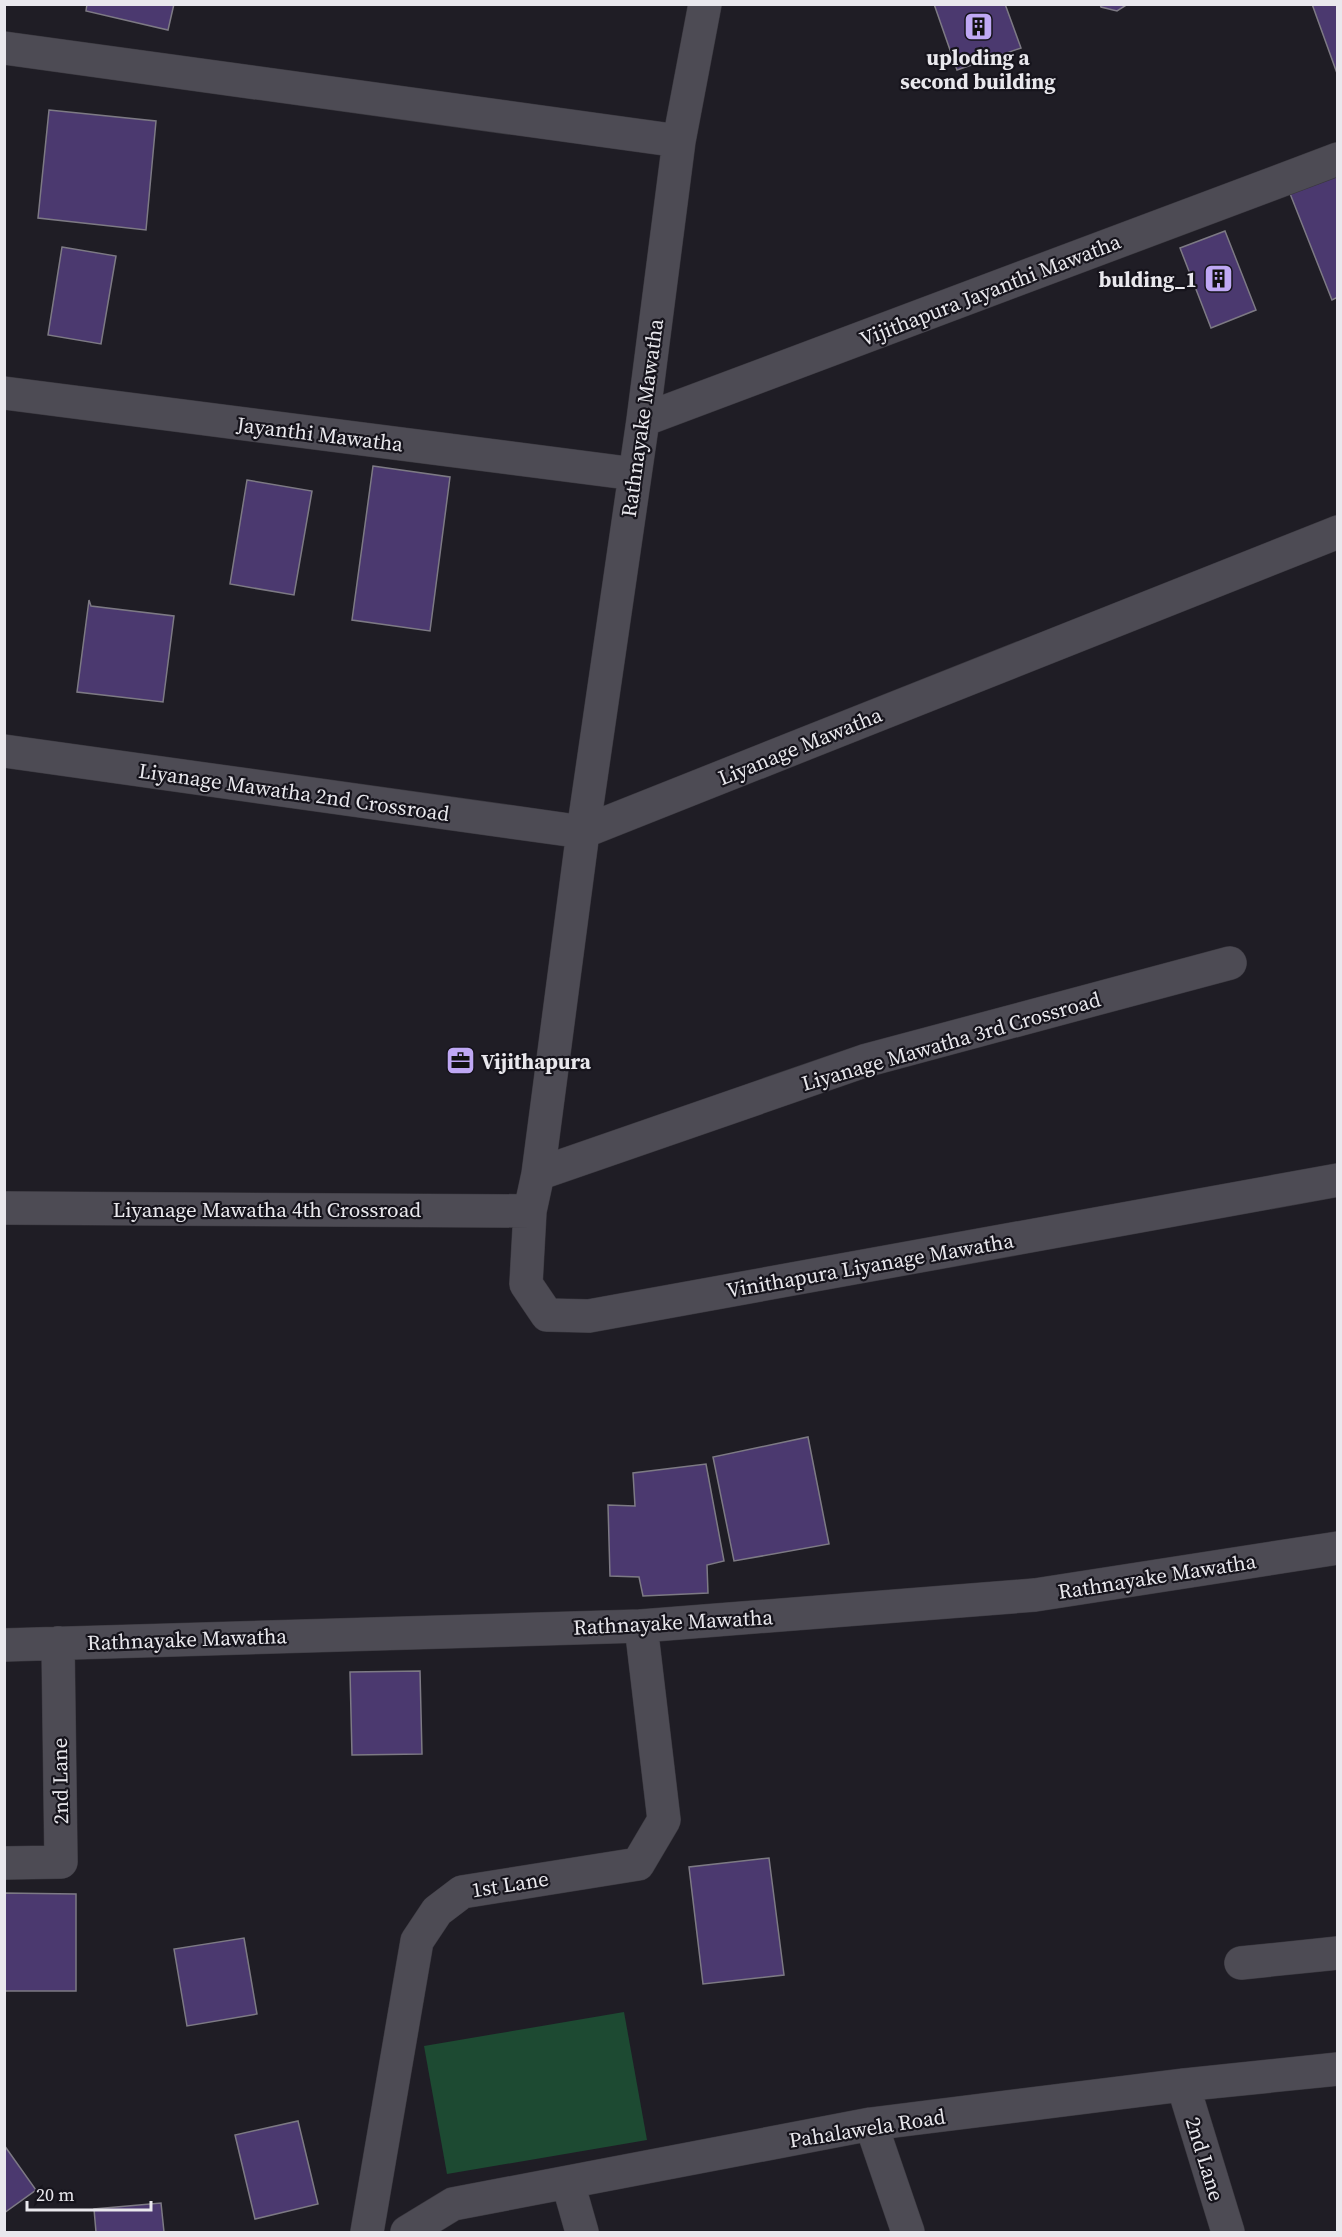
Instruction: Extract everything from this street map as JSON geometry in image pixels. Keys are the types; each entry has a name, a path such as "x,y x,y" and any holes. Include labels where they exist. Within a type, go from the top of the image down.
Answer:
{"street":[{"name":"Rathnayake Mawatha","path":"583,832 643,420 679,141 713,8"},
{"path":"4,48 679,141"},
{"name":"Vijithapura Jayanthi Mawatha","path":"643,420 1338,159"},
{"name":"Jayanthi Mawatha","path":"4,393 635,474"},
{"name":"Liyanage Mawatha","path":"583,832 1338,532"},
{"name":"Liyanage Mawatha 2nd Crossroad","path":"4,751 583,832"},
{"path":"538,1174 583,832"},
{"name":"Liyanage Mawatha 3rd Crossroad","path":"538,1174 864,1061 1230,963"},
{"name":"Vinithapura Liyanage Mawatha","path":"538,1174 530,1211 526,1284 547,1315 589,1316 1338,1180"},
{"name":"Liyanage Mawatha 4th Crossroad","path":"4,1208 530,1211"},
{"name":"Rathnayake Mawatha","path":"4,1645 641,1626 1035,1595 1338,1548"},
{"name":"1st Lane","path":"367,2232 417,1941 437,1911 462,1892 638,1864 664,1820 641,1626"},
{"name":"2nd Lane","path":"4,1863 61,1862 58,1643"},
{"path":"1241,1963 1338,1953"},
{"name":"Pahalawela Road","path":"407,2232 453,2204 872,2124 1183,2085 1338,2069"},
{"name":"2nd Lane","path":"1183,2085 1228,2232"},
{"path":"872,2124 908,2232"},
{"path":"568,2183 582,2232"}],"green space":[{"path":"624,2012 647,2140 447,2174 424,2046"}],"building":[{"path":"87,4 174,4 168,30 86,11"},
{"name":"uploding a second building","path":"934,4 1005,4 1021,48 957,70"},
{"path":"1100,4 1128,4 1117,11 1101,7"},
{"path":"1312,4 1338,4 1338,76"},
{"path":"49,110 156,121 146,230 38,218"},
{"path":"1338,172 1338,297 1332,300 1289,191"},
{"name":"bulding_1","path":"1225,231 1256,310 1211,328 1180,248"},
{"path":"62,247 116,256 101,344 48,335"},
{"path":"373,466 450,477 430,631 352,620"},
{"path":"247,480 312,491 294,595 230,584"},
{"path":"89,600 91,606 174,616 163,702 77,692"},
{"path":"808,1437 829,1544 734,1561 713,1457"},
{"path":"706,1464 724,1561 707,1565 708,1593 643,1596 639,1577 610,1576 608,1505 635,1506 633,1473"},
{"path":"420,1671 422,1754 352,1755 350,1672"},
{"path":"769,1858 784,1975 703,1984 689,1867"},
{"path":"4,1893 76,1894 76,1991 4,1991"},
{"path":"244,1938 257,2014 187,2026 174,1949"},
{"path":"298,2121 318,2204 255,2219 235,2135"},
{"path":"4,2145 36,2190 4,2213"},
{"path":"161,2203 164,2232 96,2232 94,2209"}],"place":[{"name":"uploding a second building","path":"978,26"},
{"name":"bulding_1","path":"1218,279"},
{"name":"Vijithapura","path":"460,1061"}]}
